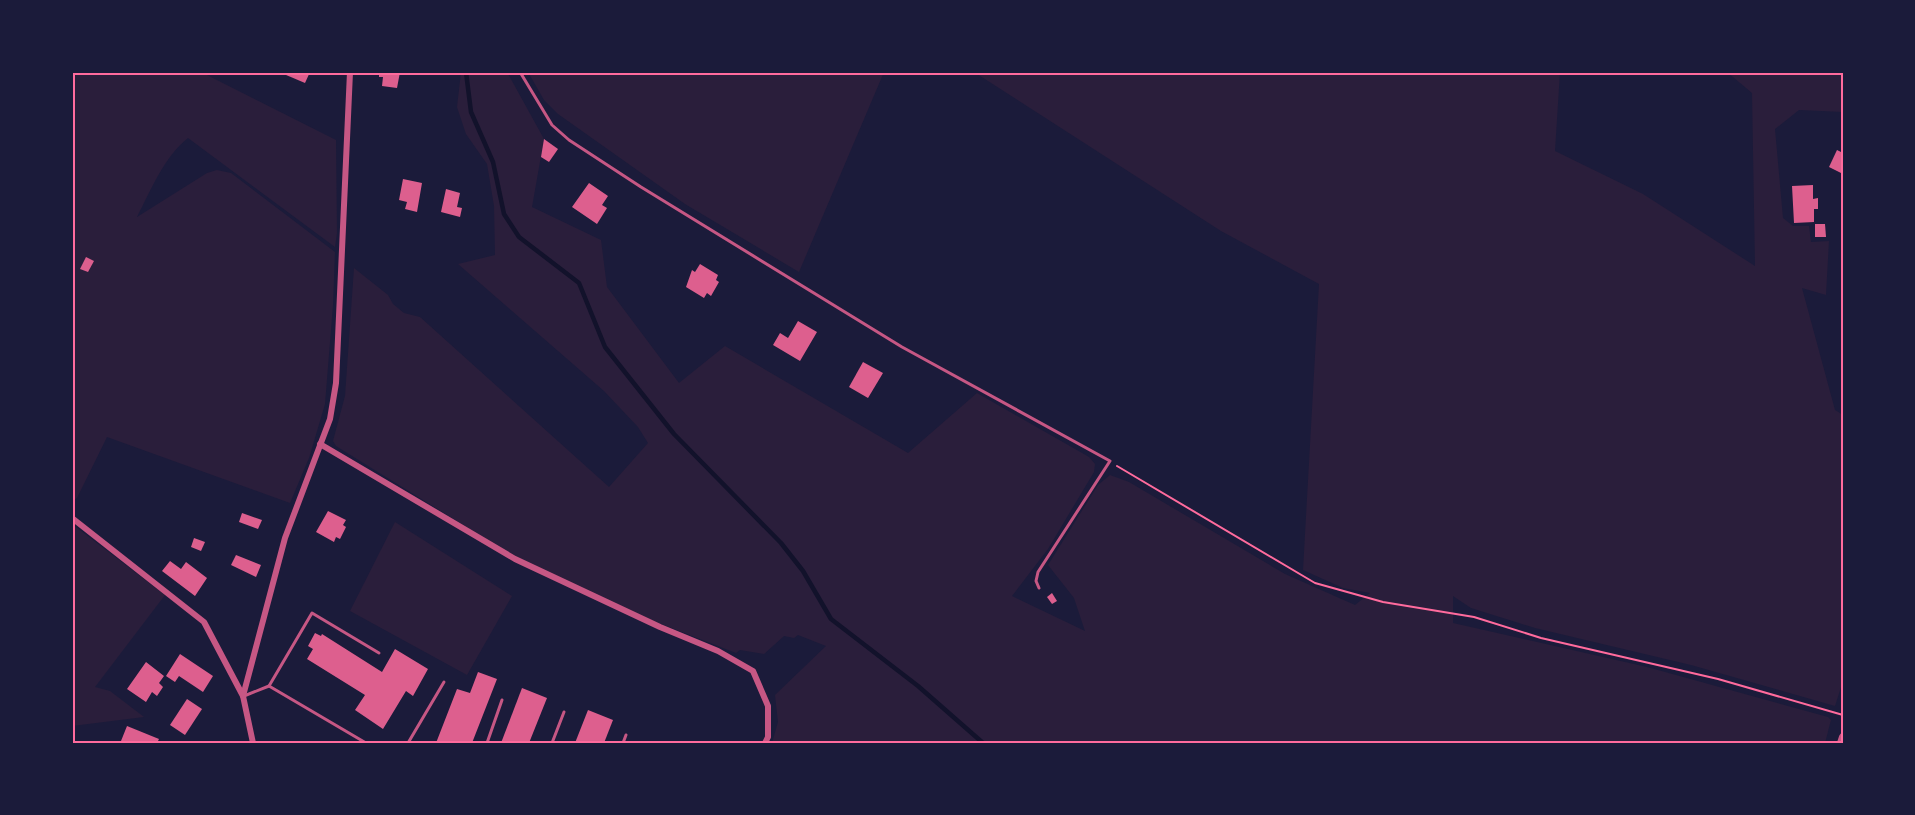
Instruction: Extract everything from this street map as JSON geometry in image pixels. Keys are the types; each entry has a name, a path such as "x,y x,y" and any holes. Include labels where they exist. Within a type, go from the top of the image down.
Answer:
{"street":[{"path":"243,696 285,538 330,419 336,383 350,72"},
{"path":"320,444 515,559 660,627 718,651 753,671 768,706 768,737 765,743"},
{"path":"72,518 204,622 243,696 253,743"},
{"path":"1841,743 1843,737"}],"lane":[{"path":"520,72 552,125 578,146 902,347 1110,461 1038,572 1036,581 1039,588"},
{"path":"243,696 269,686 312,613 379,653"},
{"path":"408,743 444,682"},
{"path":"269,686 366,743"},
{"path":"487,743 502,700"},
{"path":"552,743 564,712"},
{"path":"623,743 626,735"}],"path":[{"path":"1110,461 1316,583 1383,602 1474,617 1540,638 1718,679 1843,715"}],"shaded area":[{"path":"72,72 201,72 336,140 337,233 335,247 188,138 165,164 137,217 207,173 217,170 231,173 335,252 325,404 309,458 290,503 107,437 77,498 72,501"},
{"path":"461,72 507,72 544,139 532,207 601,240 607,287 679,383 725,346 908,453 977,393 1089,457 1095,464 1094,472 1048,549 1012,596 1085,631 1074,598 1048,565 1098,485 1110,475 1129,482 1285,574 1355,605 1370,593 1343,588 1303,570 1319,284 1221,231 974,72 1560,72 1555,151 1643,194 1755,266 1752,93 1727,72 1843,72 1843,112 1799,110 1775,129 1783,218 1793,226 1809,226 1811,242 1829,241 1826,295 1802,288 1835,410 1843,415 1843,681 1835,706 1691,665 1535,628 1471,608 1453,596 1453,623 1647,667 1828,717 1831,720 1825,743 772,743 778,722 775,695 826,646 798,635 794,638 784,636 764,654 740,650 736,653 651,620 523,562 336,446 333,441 345,396 354,268 388,295 393,304 404,313 420,317 609,487 648,443 638,427 604,391 458,264 495,255 494,206 487,164 466,134 457,107"},
{"path":"528,72 884,72 799,272 685,204 558,114 544,100"},
{"path":"395,522 512,596 467,675 350,611"},
{"path":"72,524 165,595 95,687 110,691 144,717 72,726"}],"building":[{"path":"279,72 310,72 305,83"},
{"path":"379,72 400,72 397,88 382,86 383,77 379,77"},
{"path":"544,139 558,149 549,162 541,157"},
{"path":"1837,150 1843,153 1843,174 1829,167"},
{"path":"403,179 422,183 417,212 405,209 407,202 399,200"},
{"path":"589,183 608,196 602,205 607,208 597,224 572,207"},
{"path":"1813,185 1813,199 1818,198 1818,209 1814,209 1814,222 1794,223 1792,186"},
{"path":"446,189 460,193 457,207 462,208 460,217 441,212"},
{"path":"1815,224 1825,224 1826,237 1815,237"},
{"path":"86,257 94,261 88,272 80,269"},
{"path":"700,264 718,275 716,280 719,282 711,296 707,293 704,298 686,287 692,270 695,272"},
{"path":"798,321 817,332 800,361 773,345 780,333 788,338"},
{"path":"863,362 883,373 868,398 849,387"},
{"path":"328,511 346,520 343,525 346,527 340,539 336,537 334,542 316,532"},
{"path":"242,513 262,520 258,529 239,522"},
{"path":"194,538 205,542 201,551 191,547"},
{"path":"236,555 261,565 256,577 231,565"},
{"path":"170,561 181,569 186,562 207,578 195,596 162,571"},
{"path":"1052,593 1057,601 1052,604 1047,597"},
{"path":"315,633 321,636 322,634 382,672 395,649 428,669 413,696 406,691 383,729 355,710 365,695 307,659 313,649 308,646"},
{"path":"180,654 213,676 203,692 179,676 175,682 166,676"},
{"path":"146,662 164,676 159,683 163,687 157,696 152,692 146,702 127,689"},
{"path":"478,672 497,679 472,743 436,743 457,689 470,693"},
{"path":"522,688 547,698 529,743 501,743"},
{"path":"187,699 202,709 185,735 170,725"},
{"path":"588,710 613,720 604,743 575,743"},
{"path":"127,726 159,739 157,743 121,741"}],"waterway":[{"path":"466,72 471,112 493,162 504,214 519,237 579,283 605,347 674,434 781,543 803,571 831,619 918,686 983,743"}]}
